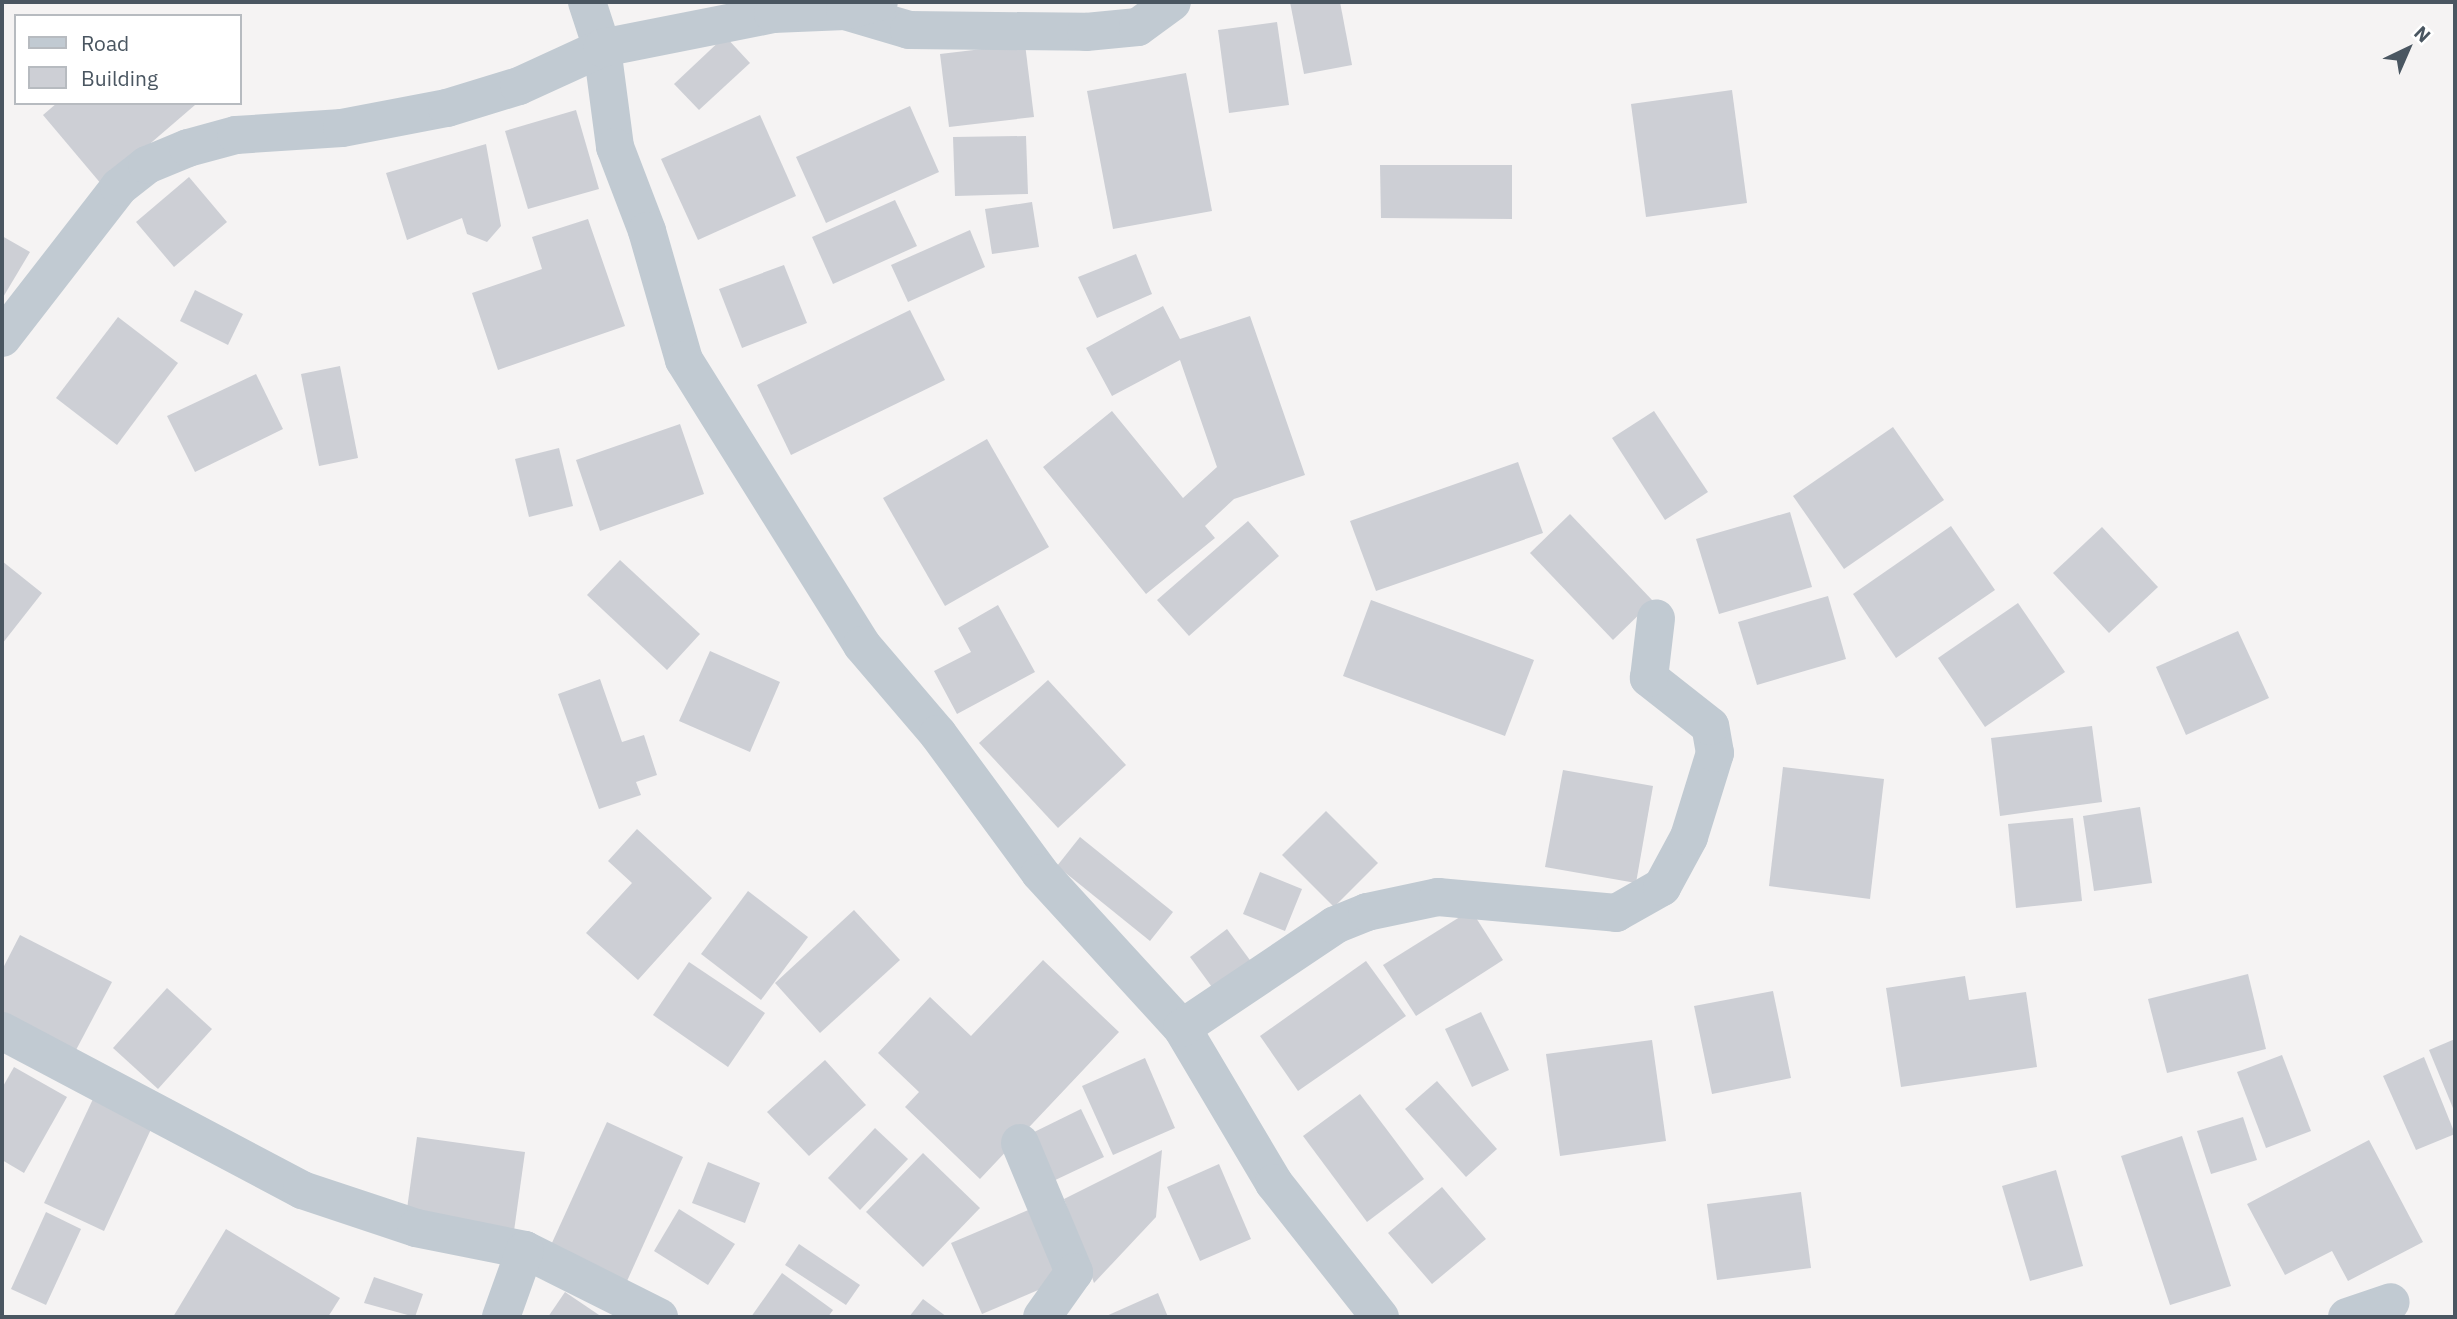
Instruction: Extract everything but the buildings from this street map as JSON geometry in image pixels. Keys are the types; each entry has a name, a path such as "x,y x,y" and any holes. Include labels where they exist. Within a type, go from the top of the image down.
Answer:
{"street":[{"path":"587,2 602,48 615,147 647,231 684,360 862,645 938,734 1040,873 1182,1028 1274,1183 1380,1317"},
{"path":"2,338 119,187 147,165 236,135 342,128 447,108 519,86 602,48 773,14 862,6 909,30 1086,32 1138,27 1172,2"},
{"path":"1182,1028 1335,925 1367,912 1438,897 1616,913 1662,887 1689,837 1715,753 1710,726 1649,678 1656,618"},
{"path":"2,1031 302,1190 416,1228 525,1250 659,1317"},
{"path":"1020,1143 1074,1272 1042,1317"},
{"path":"501,1317 525,1250"},
{"path":"2347,1317 2391,1302"}]}
